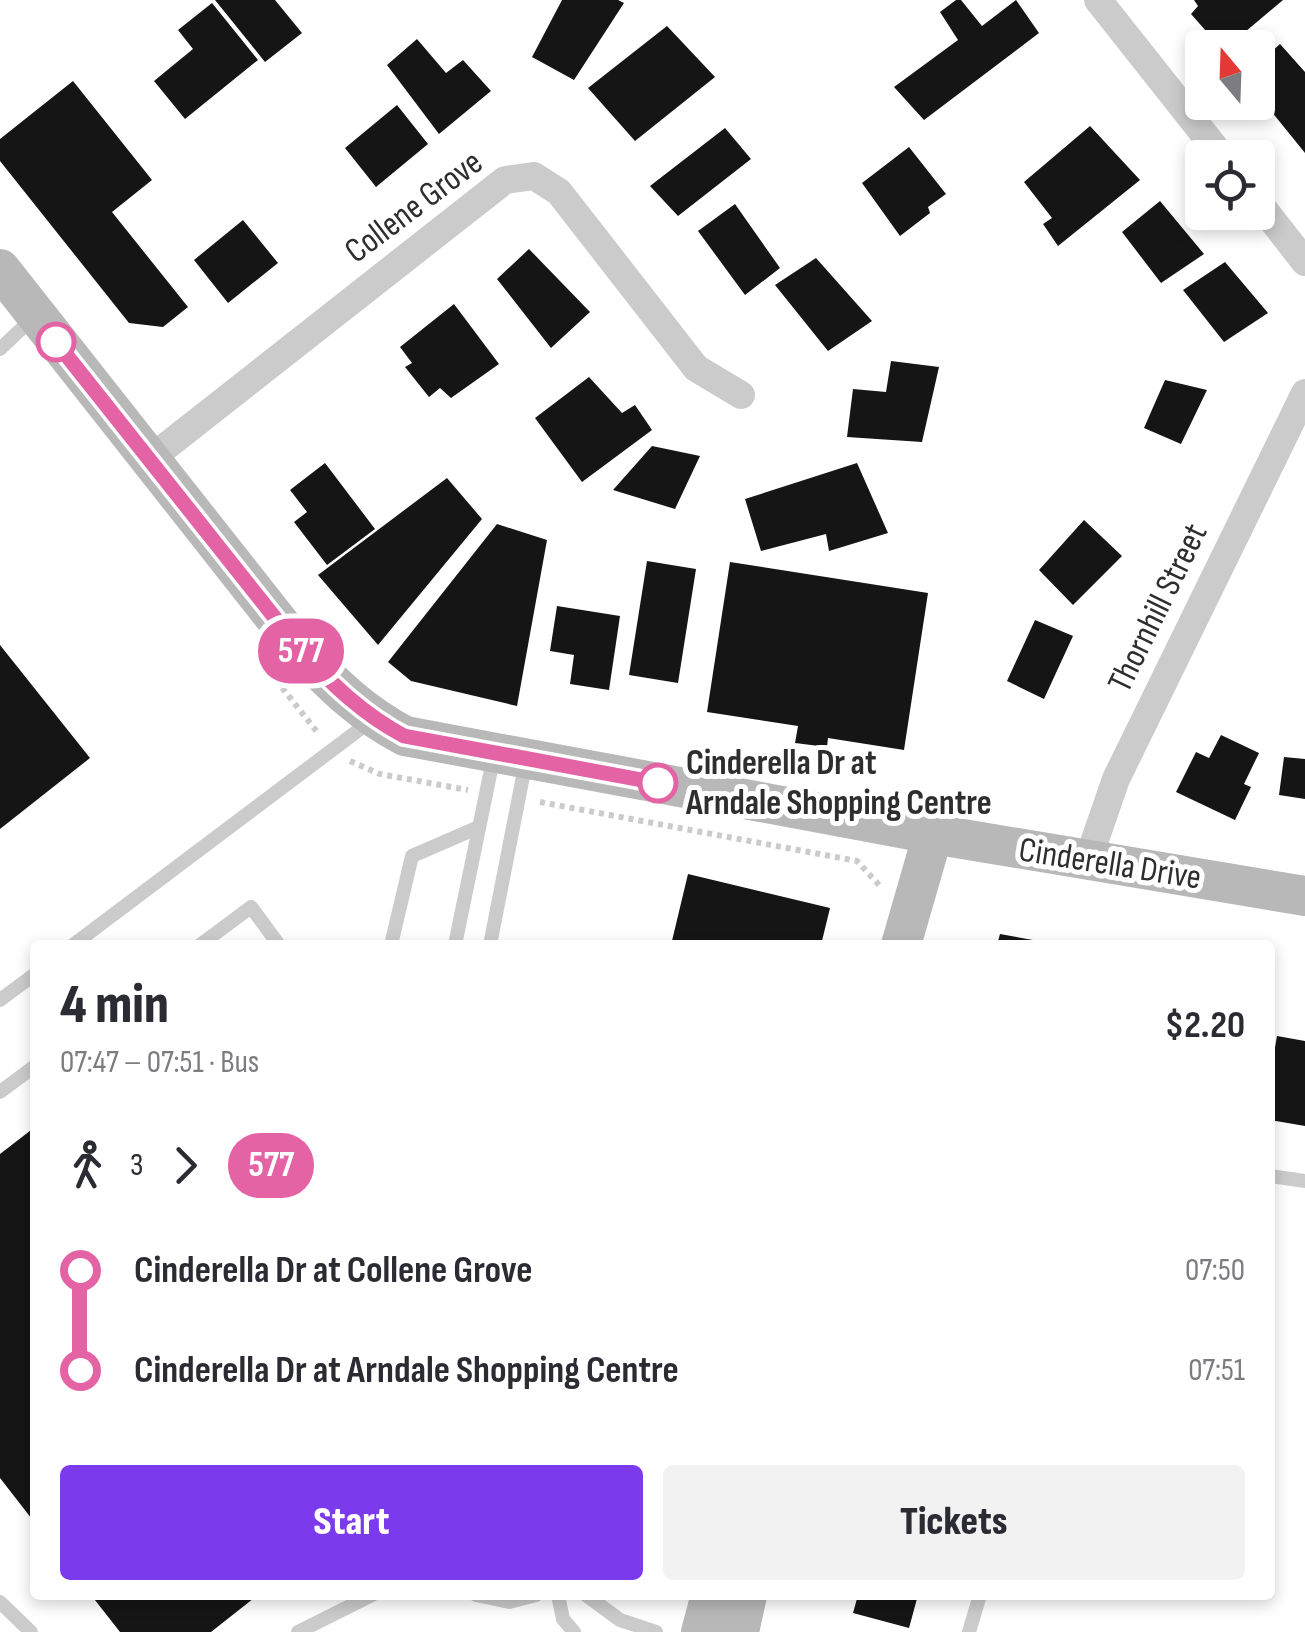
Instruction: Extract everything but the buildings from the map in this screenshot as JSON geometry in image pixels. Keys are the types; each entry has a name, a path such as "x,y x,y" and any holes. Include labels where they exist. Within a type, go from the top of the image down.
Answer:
{"street":[{"path":"1098,0 1208,140"},
{"name":"Collene Grove","path":"150,460 506,180 534,176 559,192 696,368 741,395"},
{"path":"1275,224 1305,262"},
{"name":"Cinderella Drive","path":"0,269 302,652 345,698 372,719 404,736 506,777 933,834 1305,896"},
{"name":"Thornhill Street","path":"1088,860 1116,779 1305,393"},
{"path":"902,940 933,834"},
{"path":"702,1632 710,1600"},
{"path":"740,1632 747,1600"}],"lane":[{"path":"0,349 36,316"},
{"path":"80,940 372,719"},
{"path":"456,940 479,827 506,777"},
{"path":"490,940 506,777"},
{"path":"391,940 412,856 479,827"},
{"path":"207,940 251,907 275,940"},
{"path":"0,1000 30,978"},
{"path":"0,1092 30,1070"},
{"path":"1275,1177 1305,1181"},
{"path":"298,1632 362,1600"},
{"path":"559,1600 562,1619 574,1632"},
{"path":"593,1600 620,1620 656,1632"},
{"path":"970,1632 979,1600"},
{"path":"0,1602 31,1632"}],"path":[{"path":"274,678 322,739 357,766 380,774 506,777 857,861 878,880 882,890 890,892"}],"bus line":[{"name":"577","path":"56,342 302,652 345,698 372,719 404,736 658,783"}],"place":[{"name":"Cinderella Dr at Arndale Shopping Centre","path":"658,783"}]}
